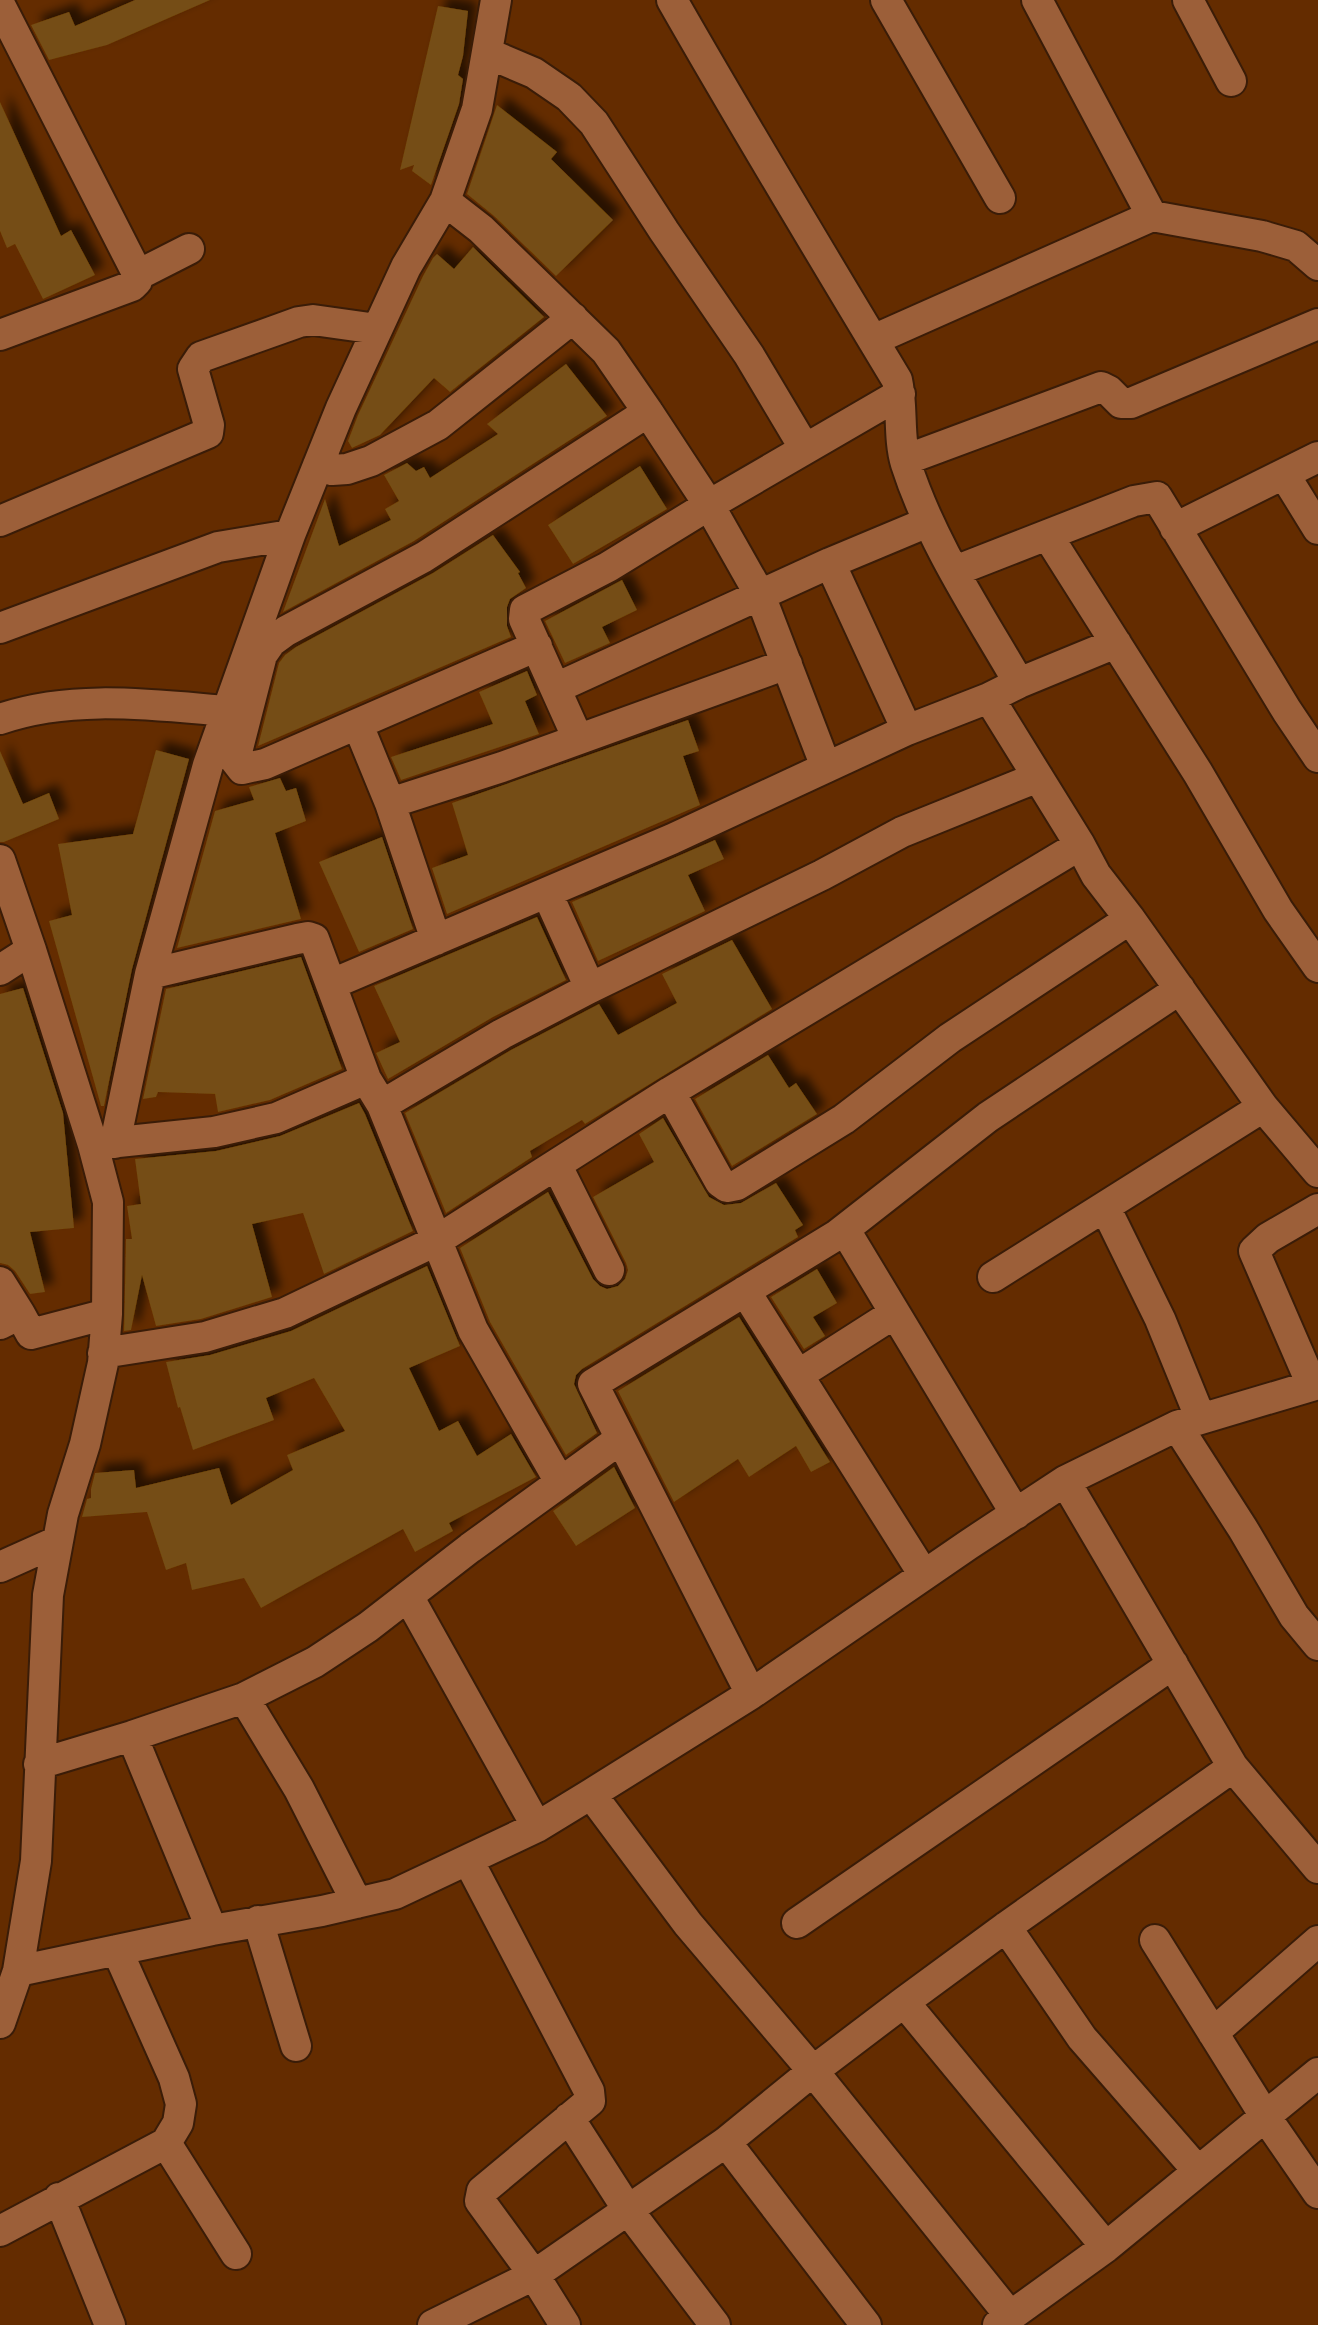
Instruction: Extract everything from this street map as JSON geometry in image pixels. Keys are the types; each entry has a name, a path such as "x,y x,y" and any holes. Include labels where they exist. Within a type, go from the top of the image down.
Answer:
{"street":[{"path":"0,336 132,286 138,274 0,5 15,0"},
{"path":"104,1144 188,834 227,711 318,464 406,266 445,201 477,110 496,0"},
{"path":"672,0 897,380 904,460 928,522 1018,683"},
{"path":"886,0 1000,198"},
{"path":"1037,0 1152,216"},
{"path":"1188,0 1232,81"},
{"path":"487,53 534,74 569,97 594,122 749,355 805,449"},
{"path":"445,201 481,228 606,351 710,504 760,595 826,767"},
{"path":"873,340 1152,216 1296,246 1318,265"},
{"path":"138,274 189,249"},
{"path":"318,464 332,470 347,470 438,425 573,318"},
{"path":"0,521 208,433 194,369 201,357 298,322 314,320 377,328"},
{"path":"904,460 1101,387 1121,403 1131,403 1318,324"},
{"path":"578,739 524,620 525,610 608,567 900,394"},
{"path":"536,646 265,764 242,768 235,760 262,655 271,642 424,557 648,412"},
{"path":"1176,528 1318,457"},
{"path":"1284,474 1318,530"},
{"path":"954,572 1134,501 1158,497 1318,757"},
{"path":"556,688 928,522"},
{"path":"0,628 218,546 290,535"},
{"path":"1048,536 1198,773 1278,910 1318,967"},
{"path":"830,563 907,730"},
{"path":"332,984 672,839 907,730 1116,643"},
{"path":"390,803 502,767 787,664"},
{"path":"989,698 1096,876 1263,1107 1318,1172"},
{"path":"0,719 34,710 118,702 227,711"},
{"path":"358,725 390,803 436,940"},
{"path":"104,1144 214,1132 374,1092 502,1034 902,832 1038,777"},
{"path":"103,1353 205,1337 285,1313 436,1240 670,1092 1080,846"},
{"path":"0,860 104,1144 108,1202 103,1353 85,1444 63,1514 48,1595 36,1860 18,1971 0,2023"},
{"path":"547,892 590,988"},
{"path":"670,1092 720,1182 737,1185 844,1120 950,1038 1130,918"},
{"path":"150,974 312,937 473,1330 560,1482"},
{"path":"0,970 32,950"},
{"path":"751,1694 593,1384 837,1235 988,1116 1180,989"},
{"path":"992,1277 1263,1107"},
{"path":"557,1166 609,1270"},
{"path":"1105,1207 1160,1319 1188,1422 1242,1529 1294,1616 1318,1645"},
{"path":"18,1971 395,1894 537,1827 591,1794 751,1694 1066,1481 1188,1422 1315,1384 1254,1251 1268,1238 1318,1209"},
{"path":"837,1235 848,1235 852,1240 1016,1514"},
{"path":"0,1282 10,1319 31,1334 107,1314"},
{"path":"745,1292 924,1575"},
{"path":"798,1376 896,1313"},
{"path":"39,1764 244,1698 315,1662 619,1440"},
{"path":"1066,1481 1233,1766 1318,1868"},
{"path":"0,1567 58,1541"},
{"path":"408,1596 537,1827"},
{"path":"797,1923 1173,1664"},
{"path":"244,1698 299,1789 358,1903"},
{"path":"132,1736 212,1930"},
{"path":"433,2325 534,2275 726,2142 812,2070 1233,1766"},
{"path":"591,1794 688,1924 812,2070 1003,2322 1106,2247 1318,2073"},
{"path":"468,1860 589,2091 590,2102 482,2191 480,2201 566,2325"},
{"path":"258,1922 296,2046"},
{"path":"1006,1927 1082,2038 1198,2171"},
{"path":"1155,1940 1265,2116 1318,2192"},
{"path":"1213,2033 1318,1942"},
{"path":"0,2230 166,2143 178,2123 182,2104 174,2078 117,1950"},
{"path":"904,2002 1106,2247"},
{"path":"569,2118 628,2210 715,2325"},
{"path":"726,2142 866,2325"},
{"path":"166,2143 236,2254"},
{"path":"58,2198 110,2325"}],"building":[{"path":"135,0 210,0 107,45 49,60 31,25 69,12 75,26"},
{"path":"438,6 468,11 458,75 463,79 459,104 431,185 412,171 414,165 400,170"},
{"path":"0,102 61,236 71,230 95,275 43,299 15,244 7,248 0,231"},
{"path":"497,105 557,152 551,159 613,220 556,276 467,194"},
{"path":"473,247 544,317 450,392 434,378 380,435 352,448 348,441 358,415 433,258 437,254 454,269"},
{"path":"566,364 607,416 414,541 283,612 325,499 339,546 391,520 385,509 399,501 384,475 407,463 416,471 424,467 430,478 498,434 487,424"},
{"path":"640,466 667,509 573,564 548,525"},
{"path":"493,535 520,572 526,588 510,599 507,607 511,637 258,746 279,663 285,655"},
{"path":"622,580 637,610 602,627 610,643 565,663 545,621"},
{"path":"527,671 537,695 525,701 539,734 401,780 391,757 493,724 479,692"},
{"path":"688,720 699,751 683,756 700,805 447,914 432,868 468,855 452,803"},
{"path":"156,750 189,759 132,969 101,1106 49,921 72,915 58,844 133,834"},
{"path":"0,751 23,804 49,793 59,819 4,842 0,842"},
{"path":"280,778 286,791 296,788 306,821 275,833 301,919 177,948 215,811 254,800 249,787"},
{"path":"382,837 413,929 359,952 319,862"},
{"path":"715,840 724,859 688,875 705,911 598,961 572,902"},
{"path":"537,917 566,980 493,1017 388,1079 376,1053 400,1042 374,986"},
{"path":"732,940 772,1009 585,1124 582,1120 530,1151 532,1157 446,1213 405,1113 511,1050 599,1004 618,1035 677,1003 662,974"},
{"path":"301,957 342,1069 270,1100 218,1112 215,1094 158,1092 156,1097 143,1099 166,989"},
{"path":"23,988 63,1113 74,1228 30,1232 45,1292 30,1294 15,1271 0,1263 0,994"},
{"path":"768,1055 789,1088 796,1083 817,1114 732,1166 695,1099"},
{"path":"359,1103 413,1231 324,1274 303,1213 252,1224 272,1297 201,1319 156,1326 142,1275 131,1330 124,1331 126,1239 132,1239 127,1206 141,1204 135,1159 216,1151 280,1136"},
{"path":"663,1118 709,1197 724,1205 741,1203 776,1183 803,1225 795,1230 798,1237 582,1369 574,1384 597,1433 566,1455 490,1322 460,1248 548,1192 593,1279 607,1289 618,1286 628,1270 593,1197 654,1162 639,1134"},
{"path":"427,1266 460,1346 409,1368 439,1431 458,1421 477,1456 511,1434 536,1477 449,1523 453,1531 415,1552 403,1529 261,1608 244,1578 192,1590 186,1563 166,1570 147,1512 82,1517 87,1499 91,1498 95,1473 134,1470 136,1488 219,1468 231,1505 293,1470 287,1455 345,1431 314,1378 266,1398 274,1420 193,1450 166,1362 210,1355 291,1331"},
{"path":"817,1269 837,1303 813,1317 825,1336 804,1349 771,1297"},
{"path":"739,1317 830,1462 811,1472 796,1446 749,1477 738,1459 674,1502 618,1391"},
{"path":"614,1467 635,1508 576,1546 553,1511"}]}
